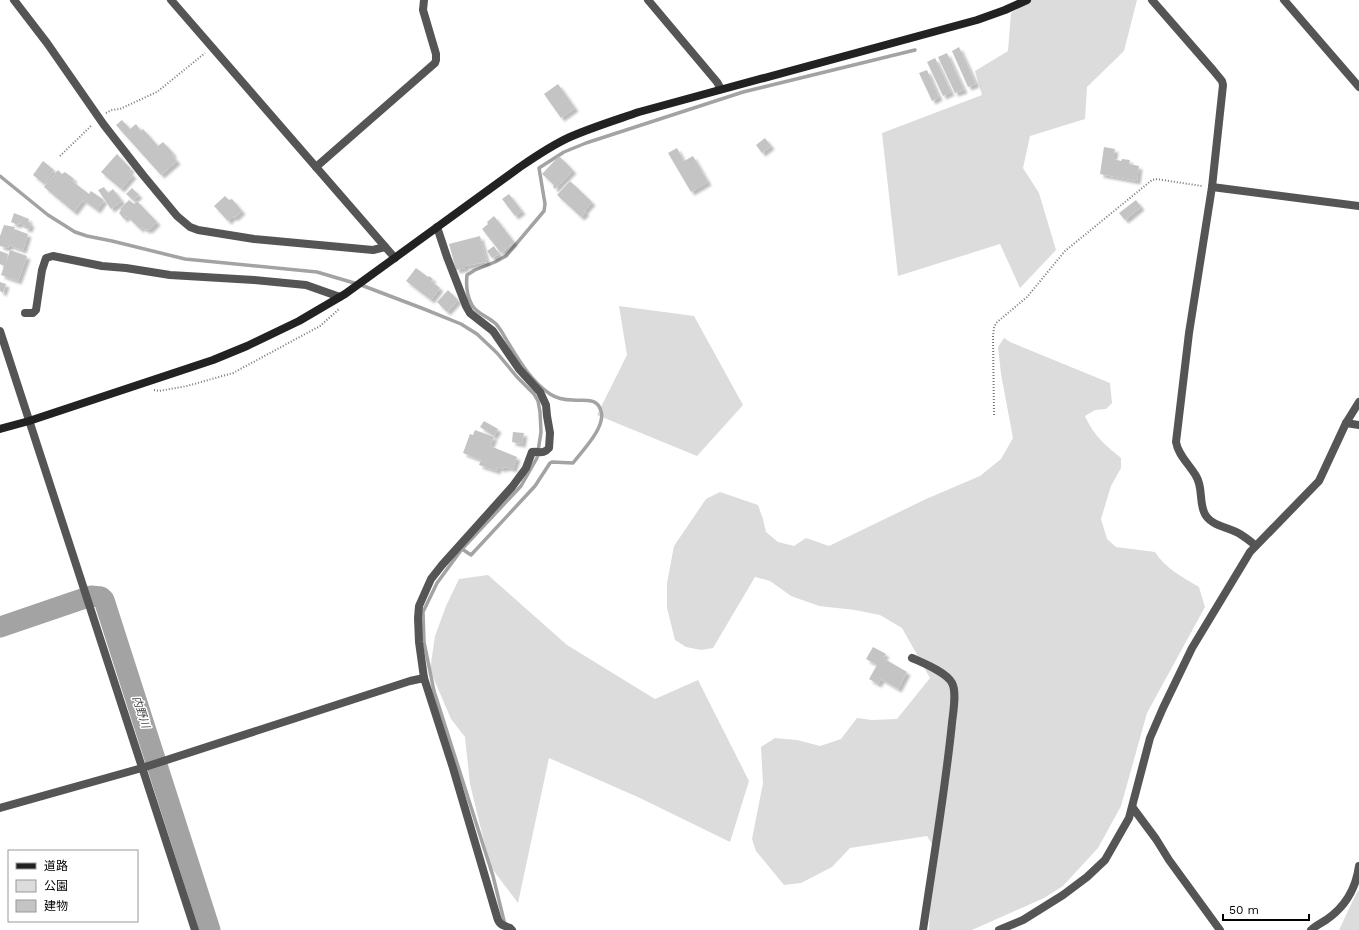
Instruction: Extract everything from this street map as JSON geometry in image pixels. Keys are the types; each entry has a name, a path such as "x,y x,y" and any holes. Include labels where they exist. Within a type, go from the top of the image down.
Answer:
{"street":[{"path":"14,0 47,43 99,118 143,175 177,216 190,227 198,230 254,239 374,250 385,247"},
{"path":"171,0 395,258"},
{"path":"316,167 436,60 436,54 423,10 424,0"},
{"path":"648,0 717,82 721,90"},
{"path":"0,429 29,421 213,360 247,346 299,321 348,292 520,167 569,138 639,112 977,20 1027,0"},
{"path":"1152,0 1222,81 1223,91 1212,187 1189,333 1176,442 1177,450 1200,484 1202,504 1206,515 1216,524 1239,533 1255,545"},
{"path":"1284,0 1359,87"},
{"path":"1212,187 1359,206"},
{"path":"437,228 470,313 493,331 519,369 540,392 546,405 550,445 549,448 545,452 541,453 532,452 526,468 512,487 442,565 431,579 423,596 419,612 419,642 424,678 453,768 498,922 502,926 512,930"},
{"path":"25,313 33,313 36,310 42,270 46,258 53,256 102,266 170,275 306,285 340,297"},
{"path":"0,331 194,930"},
{"path":"999,930 1023,920 1063,895 1087,877 1105,860 1129,818 1133,808 1150,738 1192,648 1243,562 1255,545 1319,481 1346,423 1359,402"},
{"path":"1346,423 1359,425"},
{"path":"912,658 937,670 949,679 954,687 950,744 923,930"},
{"path":"0,808 142,768 410,681 424,678"},
{"path":"1133,808 1220,930"},
{"path":"1311,930 1335,913 1348,898 1358,874 1359,866"}],"path":[{"path":"60,156 99,118 112,110 120,109 157,92 212,47"},
{"path":"994,415 994,328 1000,319 1026,297 1065,251 1152,180 1156,179 1212,187"},
{"path":"142,384 160,391 187,386 233,373 320,326 335,314 343,304 348,292"}],"green space":[{"path":"1030,0 1137,0 1124,51 1087,87 1085,119 1030,136 1023,168 1039,193 1056,250 1020,288 1000,244 898,276 882,133 982,95 975,71 1008,51 1011,13"},
{"path":"619,306 694,316 743,405 697,456 597,415 627,355"},
{"path":"1004,338 1010,342 1110,383 1112,403 1106,409 1095,410 1085,416 1100,440 1121,458 1121,468 1111,486 1101,519 1107,539 1116,547 1155,552 1164,563 1180,576 1199,587 1205,607 1147,713 1121,806 1098,848 1063,886 1044,898 972,930 929,930 932,844 927,836 850,848 832,867 801,883 784,885 756,851 752,839 763,783 761,747 775,738 797,740 820,746 841,739 857,718 872,720 897,719 930,678 902,628 880,615 855,610 819,606 791,596 770,581 755,577 713,648 701,650 686,647 675,640 667,608 667,583 674,546 706,499 720,492 758,505 766,532 778,542 794,546 806,538 829,546 926,499 980,476 1001,459 1013,438 1001,374 998,347"},
{"path":"488,575 567,645 655,699 698,680 749,781 730,842 640,798 549,758 518,903 490,866 470,784 465,737 451,719 430,670 435,636 446,606 459,579"},
{"path":"1359,890 1359,930 1339,930 1357,892"}],"building":[{"path":"959,47 976,84 968,87 952,51"},
{"path":"947,53 964,90 955,93 938,57"},
{"path":"935,58 951,92 943,96 927,62"},
{"path":"927,70 939,97 932,101 919,73"},
{"path":"558,84 575,108 561,118 544,94"},
{"path":"122,120 130,129 136,124 141,131 143,129 158,146 163,142 173,153 172,155 177,161 161,175 116,125"},
{"path":"765,138 771,146 762,153 756,145"},
{"path":"1104,147 1115,149 1113,159 1121,161 1122,159 1130,160 1129,164 1139,166 1137,181 1100,174"},
{"path":"677,148 684,161 693,156 708,182 691,192 668,153"},
{"path":"117,154 131,169 129,172 133,175 121,189 101,172"},
{"path":"559,156 573,170 555,189 553,187 554,185 542,174"},
{"path":"43,161 54,170 44,184 33,175"},
{"path":"58,170 62,174 65,172 74,179 72,181 89,194 91,191 104,200 97,210 83,200 74,212 44,187"},
{"path":"570,181 592,202 581,217 557,195"},
{"path":"104,187 108,193 113,189 122,201 111,209 98,190"},
{"path":"132,188 139,195 133,200 126,194"},
{"path":"509,194 522,211 515,216 502,199"},
{"path":"225,196 229,200 232,199 242,211 228,221 214,206"},
{"path":"129,200 134,204 137,201 157,222 149,230 142,227 140,229 127,216 124,219 119,213 121,210 120,209"},
{"path":"1136,200 1141,207 1125,220 1119,213"},
{"path":"14,213 29,219 28,222 31,223 29,229 24,228 25,225 19,223 18,225 11,222"},
{"path":"494,216 514,242 501,253 482,229"},
{"path":"4,225 15,227 14,229 28,234 23,250 9,245 8,248 0,246 0,236"},
{"path":"480,236 487,262 465,266 465,268 456,270 449,244"},
{"path":"494,246 499,254 492,258 487,251"},
{"path":"10,250 27,256 18,281 1,275 4,266 0,264 0,251 8,254 6,263"},
{"path":"416,268 433,279 431,281 440,288 431,300 406,281"},
{"path":"0,282 6,284 3,293 0,291"},
{"path":"448,290 458,300 447,312 437,302"},
{"path":"484,421 498,429 494,436 480,427"},
{"path":"475,430 494,437 490,446 517,457 513,469 504,467 503,469 498,467 497,471 479,465 481,460 463,453 470,434 473,435"},
{"path":"513,432 524,433 522,444 512,442"},
{"path":"873,647 886,654 883,658 907,672 898,689 881,679 878,684 869,679 877,665 866,659"}],"waterway":[{"path":"462,549 471,555 535,486 550,463 573,463 593,438 602,417 599,407 593,402 558,398 550,394 538,384 522,365 498,326 474,308 468,294 467,275 506,256 544,211 545,204 539,168 564,152 586,143 743,92 915,50"},
{"path":"0,176 48,215 75,232 87,236 185,259 317,272 361,285 461,324 477,334 497,353 517,377 534,394 538,401 541,432 537,458 521,486 462,549 437,583 423,612 424,642 434,691 493,876 505,925"},
{"name":"内野川","path":"0,627 91,596 101,597 104,600 210,930"}]}
